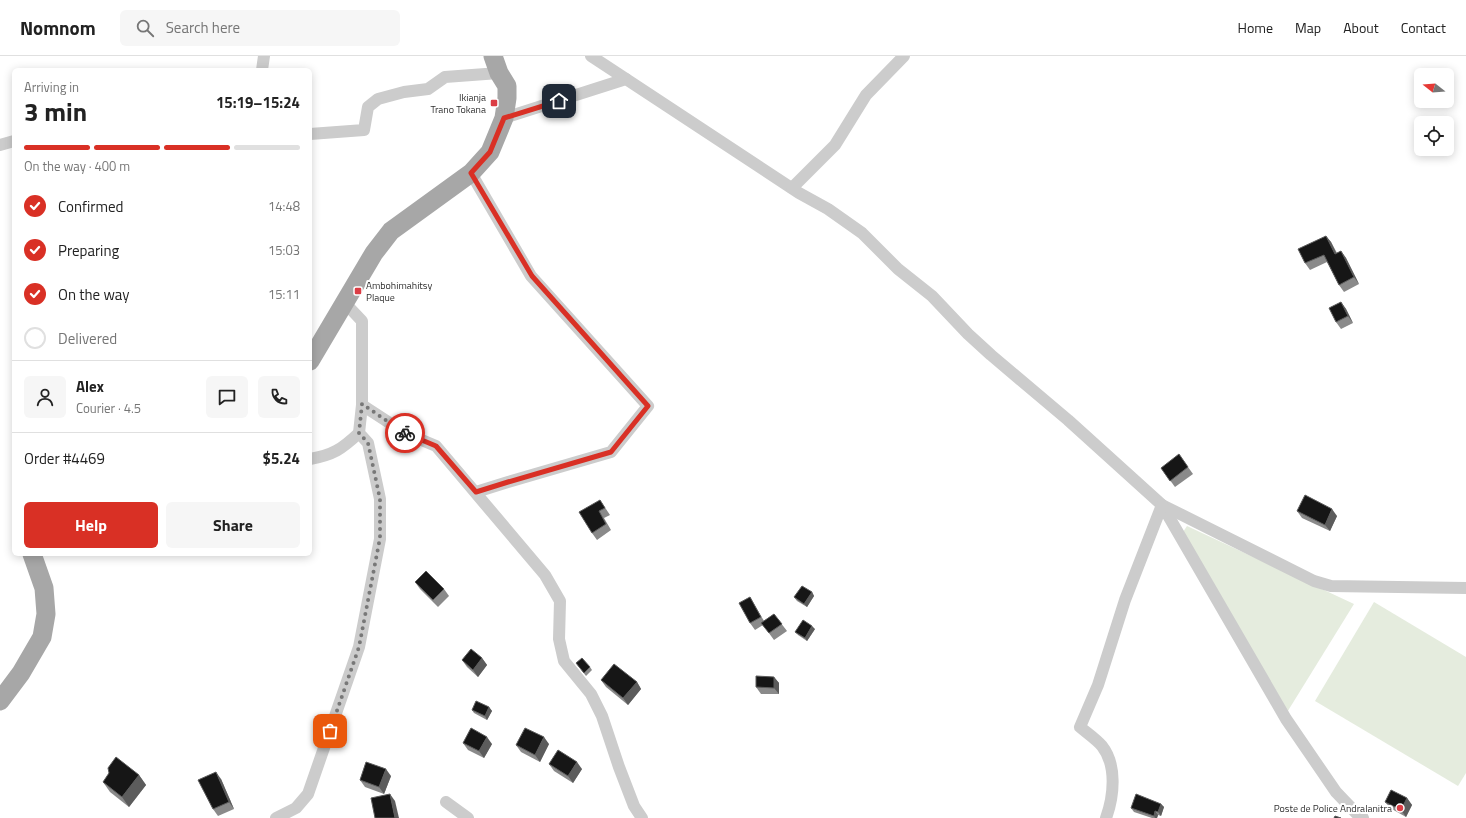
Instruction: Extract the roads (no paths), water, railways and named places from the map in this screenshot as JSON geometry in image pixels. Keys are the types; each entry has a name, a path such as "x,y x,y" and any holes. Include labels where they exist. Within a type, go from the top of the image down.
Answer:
{"main road":[{"path":"312,358 374,253 391,231 471,173 490,152 504,118 507,86 496,65"},
{"path":"0,701 21,673 42,637 46,614 44,588 33,556"}],"street":[{"path":"262,68 264,56"},
{"path":"591,56 862,233 898,269 932,296 968,334 991,355 1068,420 1162,505 1314,581 1331,586 1466,588"},
{"path":"792,188 835,145 866,95 904,56"},
{"path":"312,134 364,130 368,107 378,100 404,92 428,89 445,77 496,65"},
{"path":"504,118 626,79"},
{"path":"0,145 12,142"},
{"path":"471,173 532,276 648,406 611,452 476,492"},
{"path":"312,459 327,456 346,445 359,433 362,404 362,321 345,303"},
{"path":"362,404 405,433 436,446 545,575 560,601 559,639 564,661 592,694 602,716 634,806 642,818"},
{"path":"276,818 296,808 308,794 359,647 380,538 380,499 368,443 359,433"},
{"path":"1106,818 1113,791 1110,765 1102,746 1080,728 1098,685 1125,600 1162,505"},
{"path":"1162,505 1286,719 1336,792 1358,815 1363,818"},
{"path":"446,802 468,818"}],"place":[{"name":"Ikianja Trano Tokana","path":"494,103"},
{"name":"Ambohimahitsy Plaque","path":"358,291"},
{"name":"Poste de Police Andralanitra","path":"1400,808"}]}
